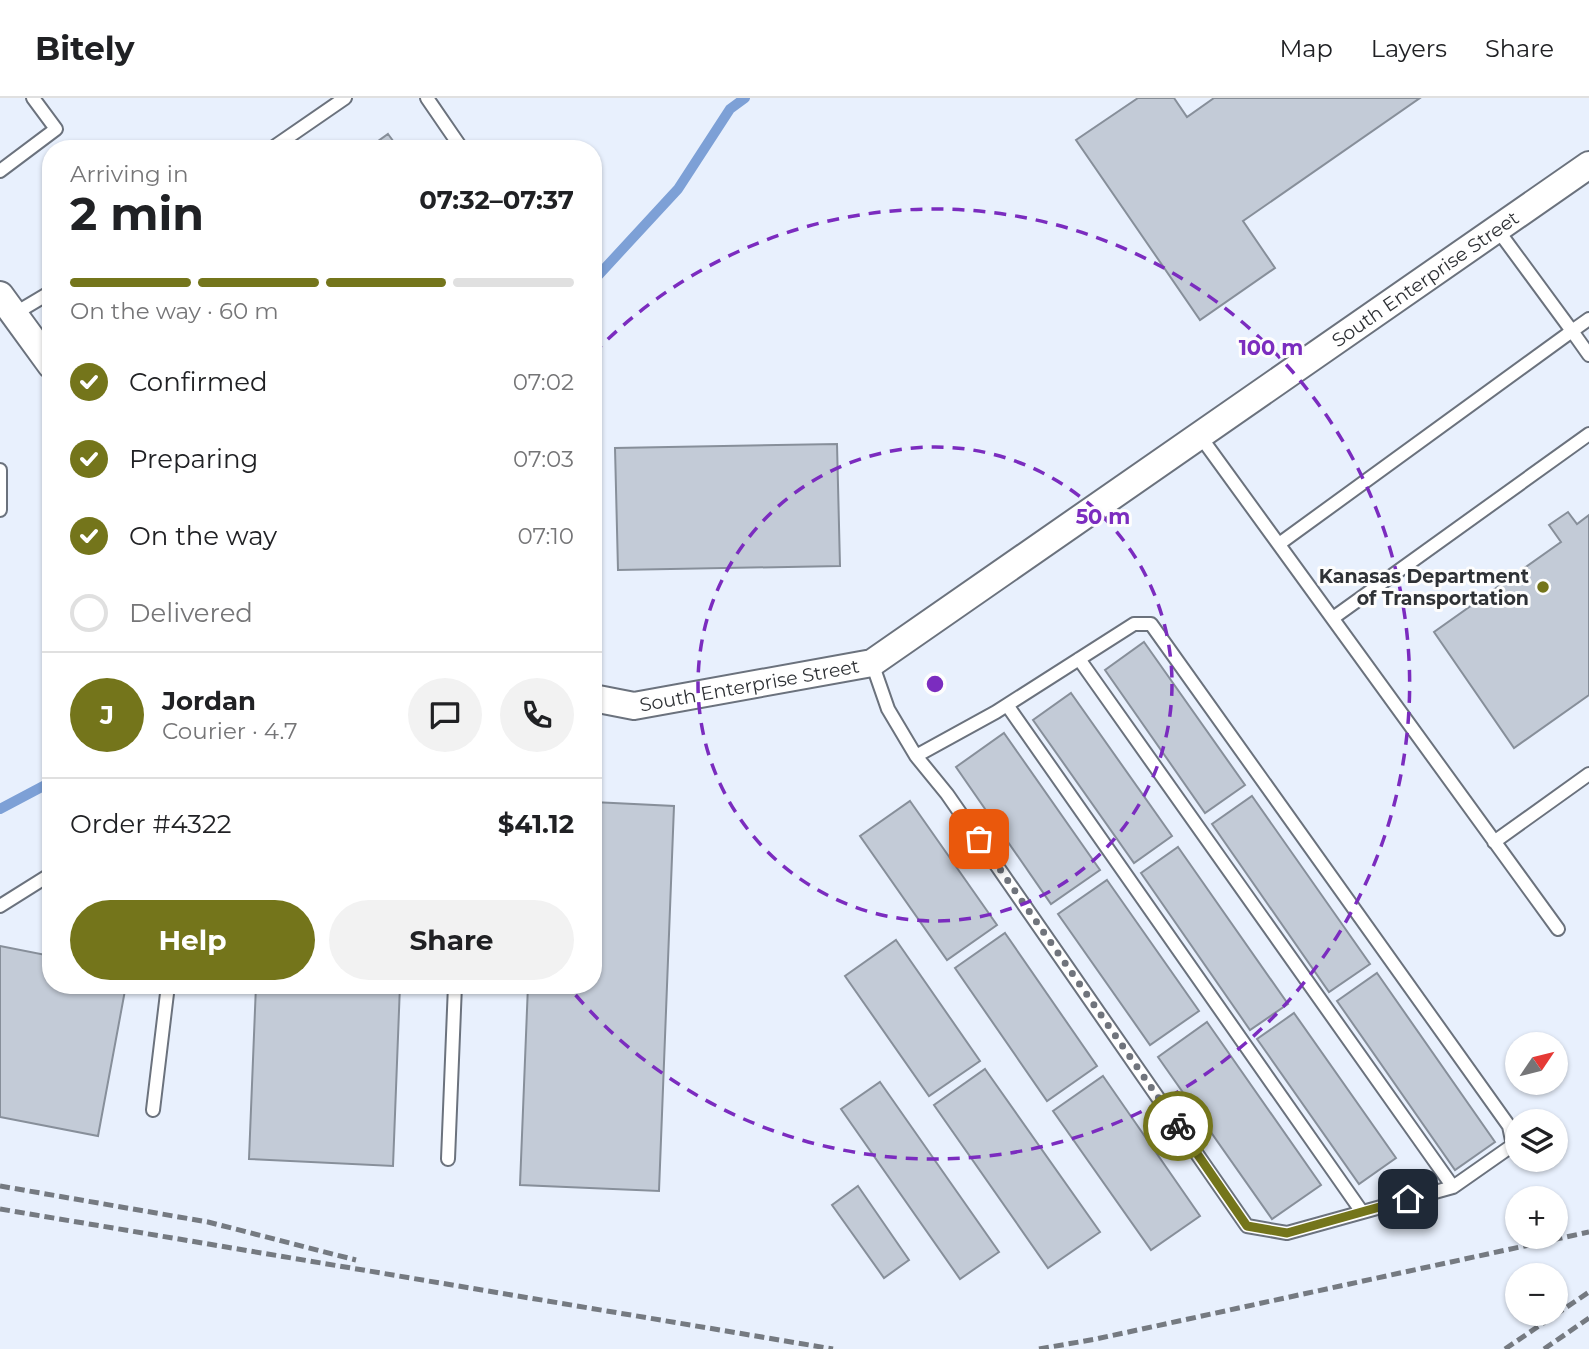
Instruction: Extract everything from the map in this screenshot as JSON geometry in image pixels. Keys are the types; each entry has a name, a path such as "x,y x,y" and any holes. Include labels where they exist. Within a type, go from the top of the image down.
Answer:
{"street":[{"name":"South Enterprise Street","path":"602,700 634,706 872,663 1589,164"},
{"path":"7,304 42,353"}],"lane":[{"path":"0,171 56,129 33,98"},
{"path":"284,140 345,98"},
{"path":"427,98 456,140"},
{"path":"1497,229 1589,355"},
{"path":"7,304 42,294"},
{"path":"1279,544 1589,319"},
{"path":"1333,618 1589,434"},
{"path":"1200,436 1558,929"},
{"path":"0,470 0,510"},
{"path":"872,663 888,709 915,756 947,794 1247,1226 1287,1233 1453,1187 1513,1144 1508,1126 1501,1115 1151,624 1135,624 1007,705 915,756"},
{"path":"1079,659 1453,1187"},
{"path":"1007,705 1362,1212"},
{"path":"1494,842 1589,774"},
{"path":"0,906 42,880"},
{"path":"153,1110 167,994"},
{"path":"448,1159 455,994"}],"building":[{"path":"1138,98 1174,98 1187,117 1214,98 1420,98 1243,221 1275,268 1200,320 1076,140"},
{"path":"388,134 392,140 380,140"},
{"path":"837,444 840,566 618,570 615,448"},
{"name":"Kanasas Department of Transportation","path":"1568,512 1577,524 1589,515 1589,695 1514,748 1434,632 1561,542 1549,525"},
{"path":"1144,642 1245,785 1205,813 1105,670"},
{"path":"1071,693 1172,836 1134,863 1033,720"},
{"path":"1004,733 1100,870 1051,904 956,767"},
{"path":"1252,796 1370,964 1329,992 1212,824"},
{"path":"910,801 997,925 947,960 860,836"},
{"path":"602,802 674,806 659,1191 520,1185 528,994 602,994"},
{"path":"1178,847 1288,1004 1250,1030 1141,873"},
{"path":"1107,880 1199,1011 1150,1045 1058,914"},
{"path":"1005,933 1097,1066 1047,1101 955,968"},
{"path":"896,940 980,1061 929,1096 845,976"},
{"path":"0,946 42,954 42,994 124,994 98,1136 0,1117"},
{"path":"1377,973 1495,1142 1455,1170 1337,1001"},
{"path":"256,994 400,994 393,1166 249,1159"},
{"path":"1294,1013 1396,1158 1359,1184 1257,1039"},
{"path":"1207,1022 1321,1185 1272,1219 1158,1057"},
{"path":"985,1069 1100,1232 1048,1268 934,1105"},
{"path":"1103,1076 1200,1216 1151,1250 1053,1111"},
{"path":"880,1082 999,1252 960,1279 841,1109"},
{"path":"858,1186 909,1260 884,1278 832,1205"}],"waterway":[{"path":"602,271 678,189 730,109 745,98"},
{"path":"0,809 42,787"}],"railway":[{"path":"0,1186 208,1222 356,1260"},
{"path":"0,1209 833,1349"},
{"path":"1039,1349 1589,1232"},
{"path":"1505,1349 1589,1292"},
{"path":"1544,1349 1589,1318"}],"way so far":[{"path":"979,839 1178,1126"}],"place":[{"name":"Kanasas Department of Transportation","path":"1543,587"}],"route":[{"path":"1178,1126 1247,1226 1287,1233 1408,1199"}]}
